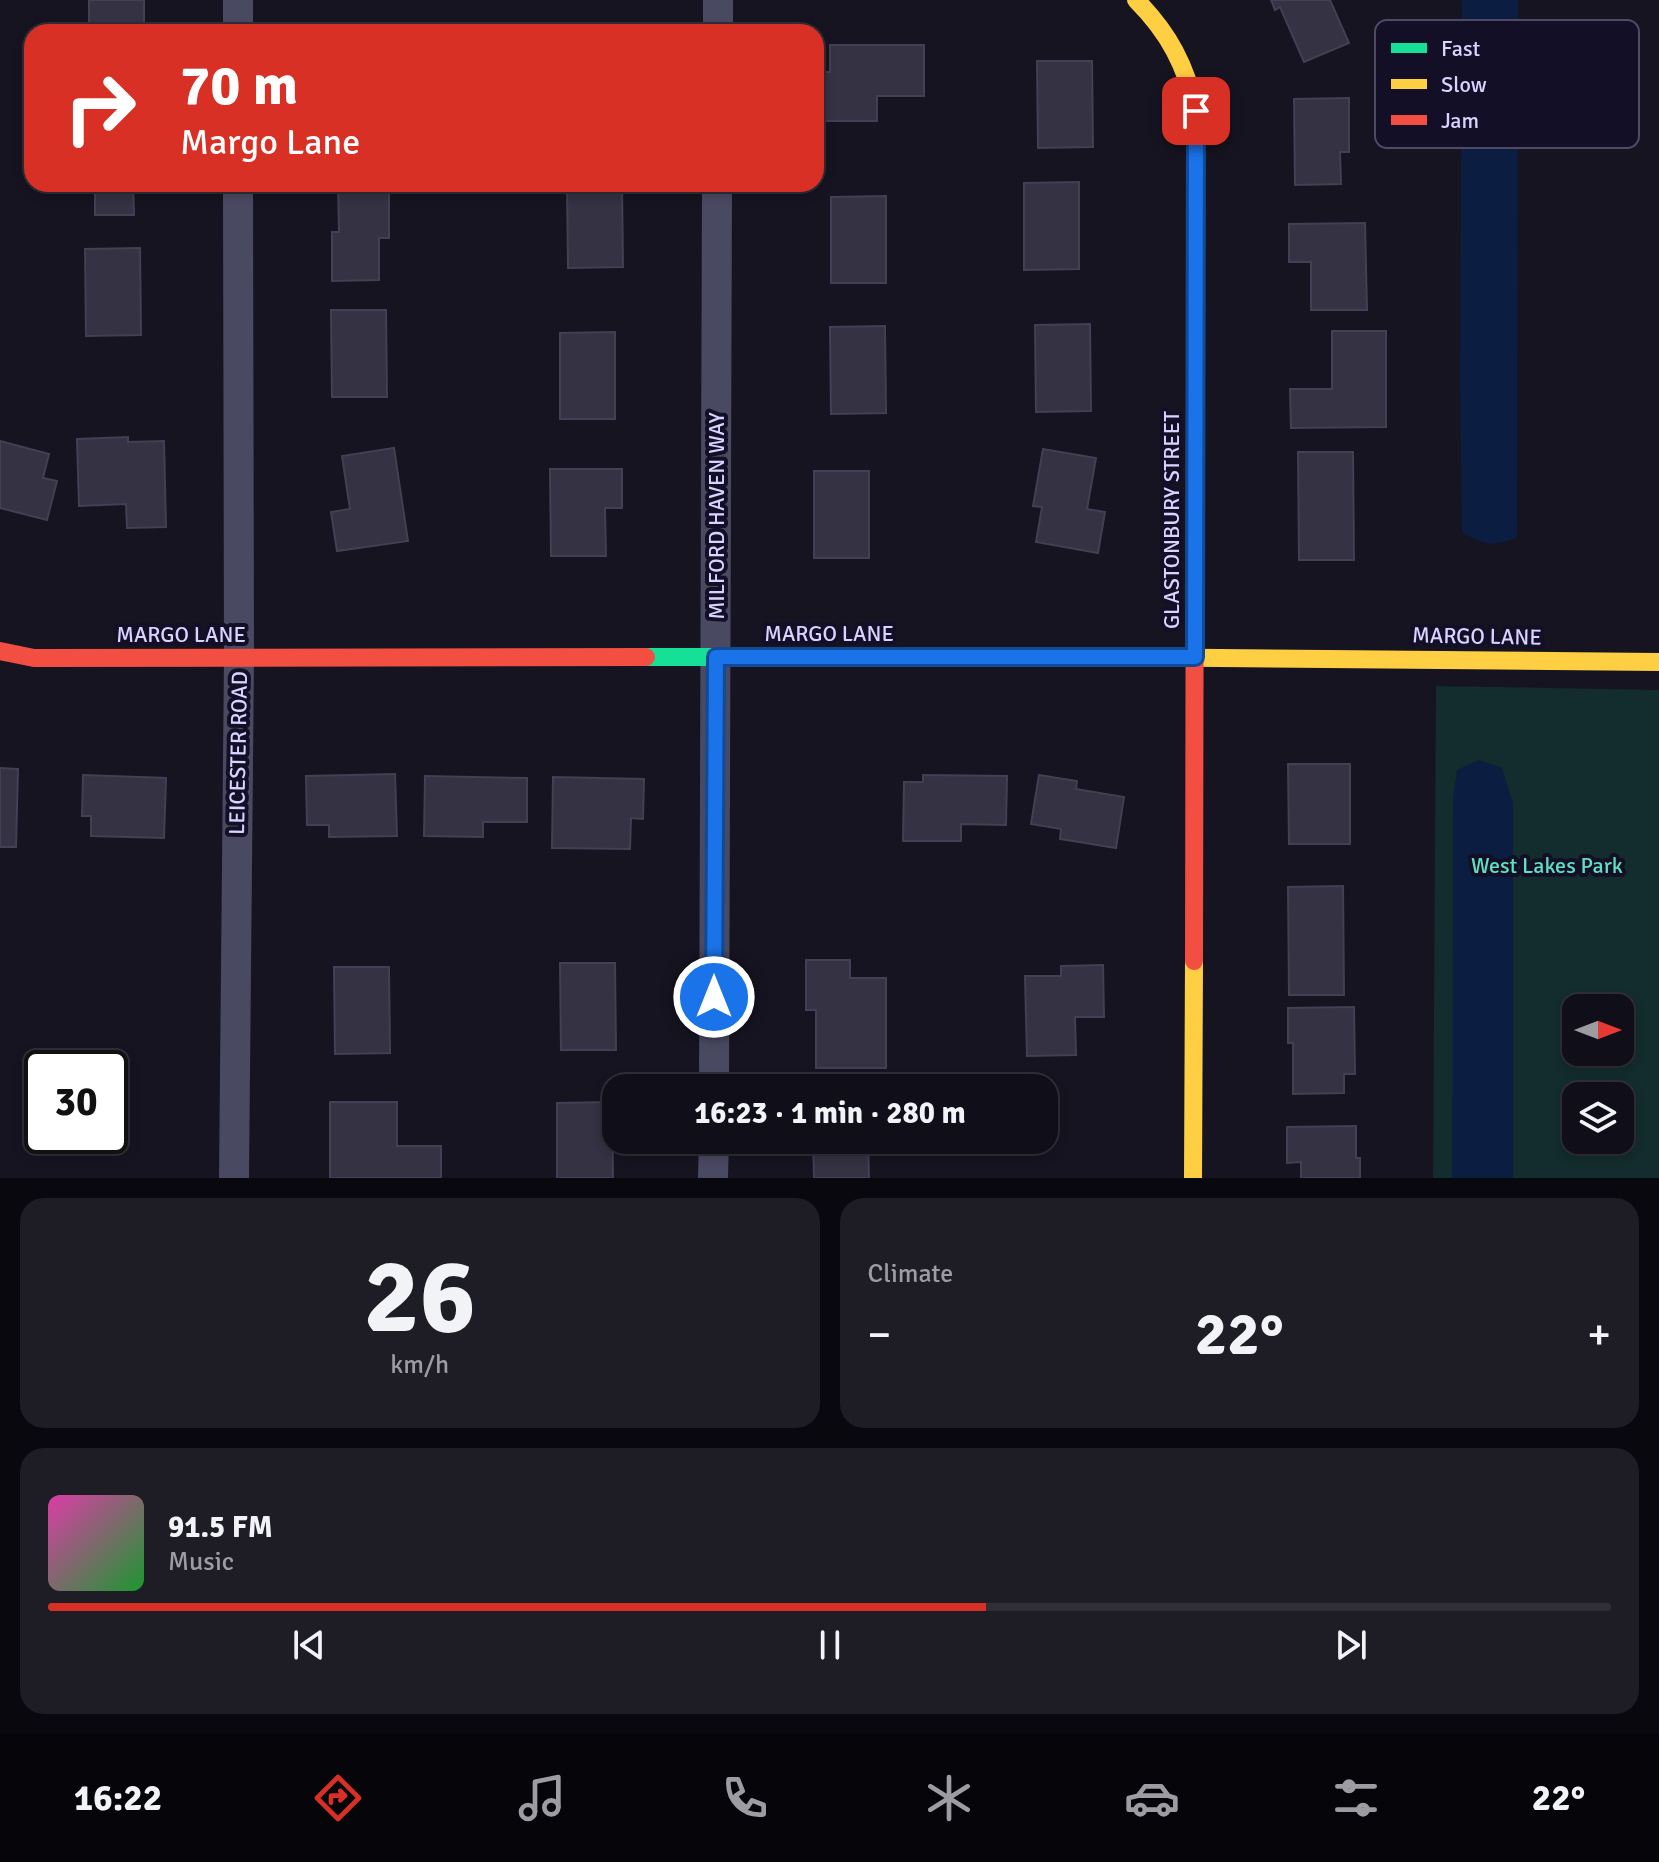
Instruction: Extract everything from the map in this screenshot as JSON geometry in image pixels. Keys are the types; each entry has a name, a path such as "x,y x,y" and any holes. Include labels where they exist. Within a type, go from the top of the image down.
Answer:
{"street":[{"path":"238,0 238,24"},
{"path":"718,0 718,24"},
{"name":"GLASTONBURY STREET","path":"1136,0 1169,35 1191,84 1196,111 1193,1178"},
{"name":"LEICESTER ROAD","path":"234,1178 239,657 238,192"},
{"name":"MILFORD HAVEN WAY","path":"714,1074 717,192"},
{"name":"MARGO LANE","path":"0,651 34,658 1195,657 1659,662"},
{"path":"713,1178 714,1154"}],"green space":[{"name":"West Lakes Park","path":"1436,686 1659,690 1659,1178 1433,1178"}],"water":[{"path":"1462,0 1518,0 1518,20 1462,20"},
{"path":"1461,148 1518,148 1517,538 1483,542 1462,532"},
{"path":"1479,760 1502,768 1513,803 1513,1178 1452,1178 1453,800 1457,770"}],"building":[{"path":"89,0 144,0 144,24 89,24"},
{"path":"1271,0 1330,0 1349,43 1304,62 1280,7 1275,10"},
{"path":"830,45 924,45 924,96 877,96 877,121 824,121 824,72 830,72"},
{"path":"1037,61 1092,61 1093,147 1038,148"},
{"path":"1349,98 1349,152 1340,152 1341,184 1295,185 1294,99"},
{"path":"1079,182 1079,269 1024,270 1024,183"},
{"path":"95,192 133,192 134,215 95,215"},
{"path":"338,192 389,192 389,238 379,238 379,280 332,281 332,232 339,232"},
{"path":"567,192 622,192 623,267 568,268"},
{"path":"886,196 886,283 831,283 831,197"},
{"path":"1365,223 1367,310 1311,310 1311,262 1289,262 1289,224"},
{"path":"140,248 141,335 86,336 85,249"},
{"path":"331,310 386,310 387,397 332,397"},
{"path":"1090,324 1091,411 1036,412 1035,325"},
{"path":"885,326 886,413 831,414 830,327"},
{"path":"1332,331 1386,331 1386,427 1291,428 1290,389 1332,389"},
{"path":"615,332 615,419 560,419 560,333"},
{"path":"128,437 128,442 164,441 166,527 127,528 126,504 79,506 77,439"},
{"path":"0,441 49,454 43,478 57,481 47,520 0,508"},
{"path":"394,448 408,541 337,551 331,512 350,509 342,456"},
{"path":"1043,449 1096,458 1087,509 1105,512 1098,553 1036,542 1042,507 1033,506"},
{"path":"1298,452 1353,452 1354,560 1299,560"},
{"path":"550,469 622,469 622,508 605,508 606,556 551,556"},
{"path":"814,471 869,471 869,558 814,558"},
{"path":"1288,764 1350,764 1350,844 1289,844"},
{"path":"0,768 18,769 16,847 0,847"},
{"path":"395,774 397,836 329,837 329,825 307,825 306,776"},
{"path":"83,775 166,778 164,838 91,836 91,816 82,816"},
{"path":"923,775 1007,776 1006,825 961,824 961,841 903,841 904,782 923,782"},
{"path":"1039,775 1077,781 1076,789 1124,797 1116,848 1060,839 1061,829 1031,824"},
{"path":"425,776 527,778 527,822 483,822 483,837 424,836"},
{"path":"553,777 644,779 643,819 631,818 630,849 552,848"},
{"path":"1343,886 1344,995 1289,995 1288,887"},
{"path":"806,960 850,960 850,978 886,978 886,1068 816,1068 816,1010 806,1010"},
{"path":"560,963 615,963 616,1050 561,1050"},
{"path":"1103,965 1104,1017 1075,1017 1076,1055 1027,1056 1025,976 1061,976 1061,966"},
{"path":"334,967 389,967 390,1053 335,1054"},
{"path":"1354,1007 1355,1074 1344,1074 1344,1093 1293,1094 1293,1043 1288,1043 1288,1008"},
{"path":"330,1102 397,1102 397,1146 441,1146 441,1178 330,1178"},
{"path":"602,1102 602,1154 613,1154 613,1178 557,1178 557,1103"},
{"path":"1356,1126 1356,1158 1360,1158 1360,1178 1301,1178 1301,1162 1287,1163 1287,1127"},
{"path":"813,1154 868,1154 869,1178 814,1178"}],"traffic: fast":[{"path":"646,657 1114,657"}],"traffic: slow":[{"path":"1136,0 1175,51 1196,111 1195,421"},
{"path":"1114,657 1659,662"},
{"path":"1193,1178 1194,961"}],"traffic: jam":[{"path":"1194,961 1195,421"},
{"path":"0,651 34,658 646,657"}],"route":[{"path":"714,997 716,657 1195,657 1196,111"}]}
